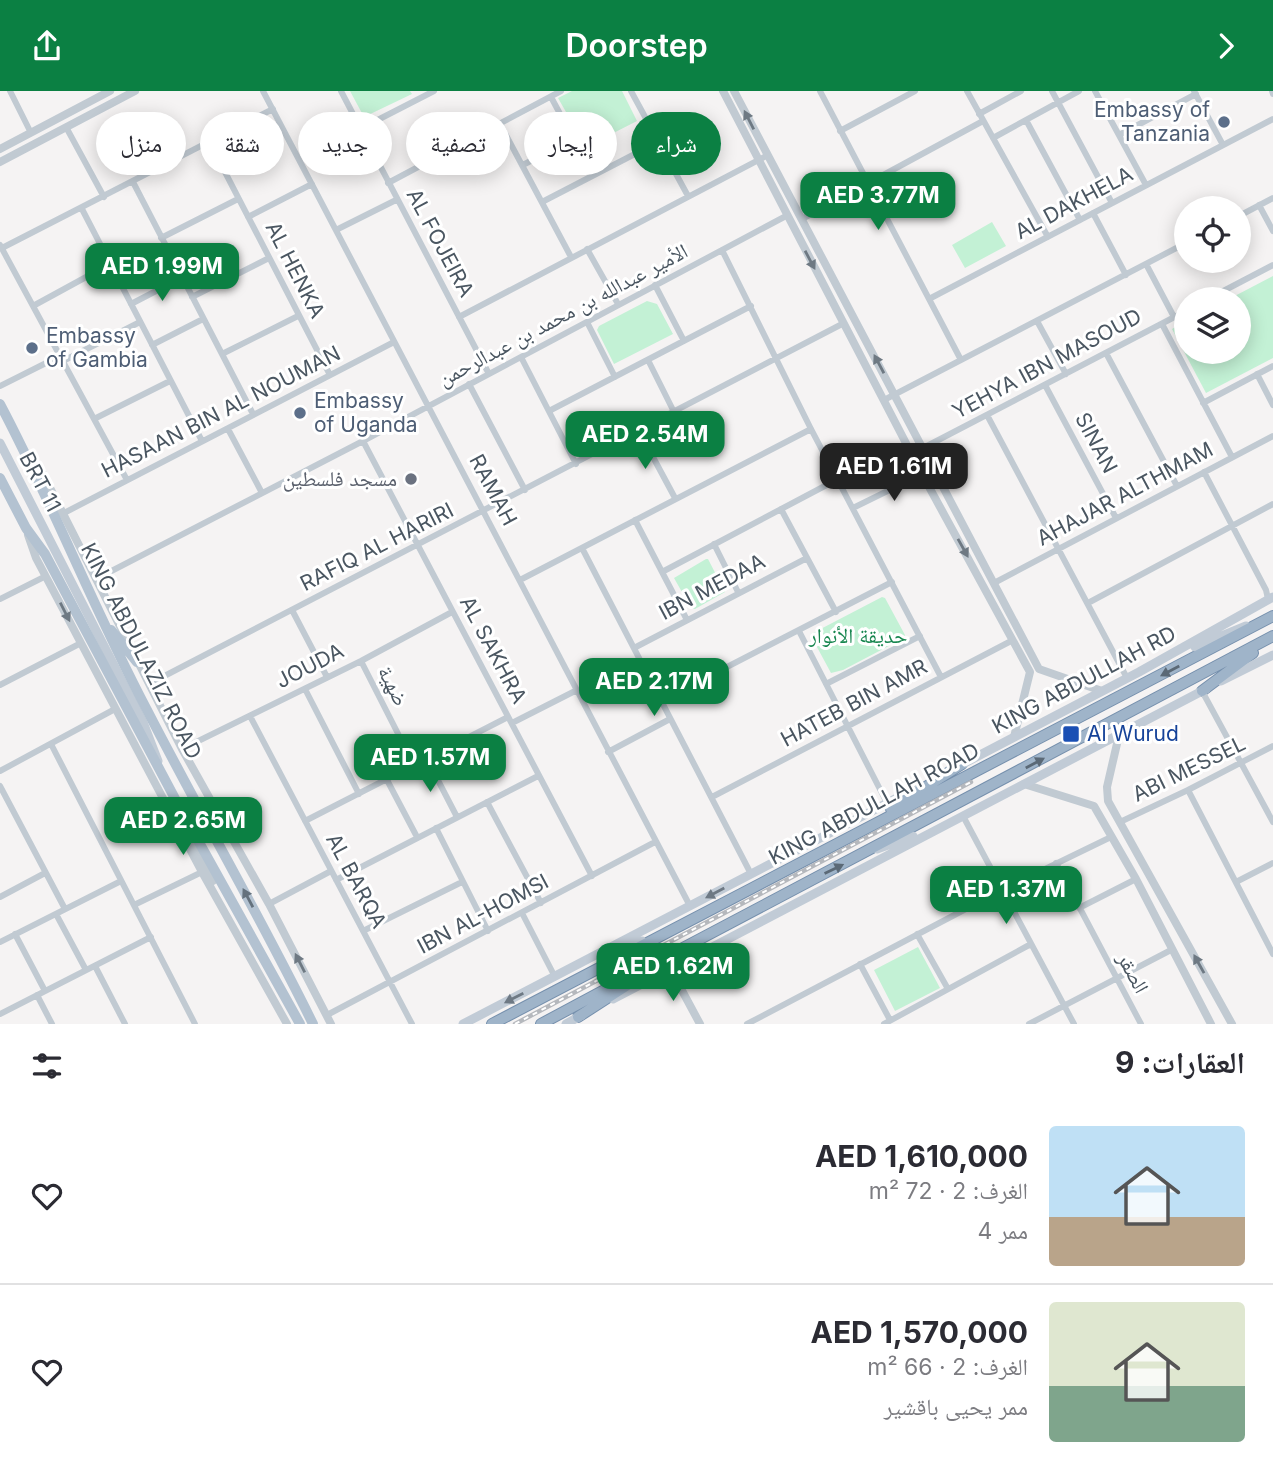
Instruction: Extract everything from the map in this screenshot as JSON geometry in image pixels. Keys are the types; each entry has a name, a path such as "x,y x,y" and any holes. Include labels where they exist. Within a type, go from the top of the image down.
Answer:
{"highway":[{"name":"KING ABDULLAH ROAD","path":"492,1024 1270,617"},
{"name":"KING ABDULLAH ROAD","path":"541,1024 772,899 1273,638"},
{"path":"1202,691 1273,638"},
{"path":"845,841 866,823 962,764"},
{"path":"578,1017 692,943"}],"main road":[{"name":"KING ABDULAZIZ ROAD","path":"0,404 32,464 102,622 146,710 292,980 313,1024"},
{"name":"BRT 11","path":"0,443 151,738 160,769"},
{"name":"KING ABDULAZIZ ROAD","path":"0,478 26,528 45,554 180,808 300,1024"},
{"name":"BRT 11","path":"50,537 86,587"},
{"name":"KING ABDULLAH RD","path":"463,1024 1139,672 1270,598"},
{"path":"1139,672 1220,635 1270,617"},
{"path":"102,622 137,661"},
{"path":"566,1024 1273,655"},
{"path":"859,856 947,824"},
{"path":"557,977 680,927"}],"street":[{"path":"10,91 31,133"},
{"path":"0,149 110,91"},
{"path":"0,162 135,91"},
{"name":"RAMAH","path":"263,91 690,906"},
{"name":"AL FOJEIRA","path":"341,91 352,112"},
{"path":"390,112 424,93 434,91"},
{"path":"510,119 561,91"},
{"path":"631,91 642,112"},
{"path":"723,91 922,474 1030,672 1014,737"},
{"path":"734,91 1039,669 1102,691"},
{"path":"820,91 961,360"},
{"path":"840,131 915,91"},
{"path":"967,91 1048,237"},
{"path":"802,219 981,117 1011,94 1021,91"},
{"path":"1052,91 1112,203"},
{"path":"993,138 1079,91"},
{"path":"1095,91 1146,185"},
{"path":"1119,135 1195,92 1223,145"},
{"path":"523,165 573,138 551,97"},
{"path":"267,112 273,109"},
{"name":"AL DAKHELA","path":"929,299 1273,119"},
{"path":"1026,120 1080,220"},
{"path":"66,127 103,197"},
{"path":"510,142 571,257"},
{"path":"127,480 1,247 82,209 200,148"},
{"path":"459,317 768,155"},
{"path":"542,202 631,156"},
{"path":"388,183 406,174"},
{"name":"AL HENKA","path":"226,175 330,375"},
{"name":"AL FOJEIRA","path":"384,175 489,374"},
{"path":"676,175 688,196"},
{"path":"133,182 253,414"},
{"path":"248,217 312,184"},
{"path":"1251,209 1273,198"},
{"path":"160,238 238,199"},
{"path":"336,230 397,200"},
{"path":"1259,205 1273,231"},
{"path":"82,209 202,442"},
{"path":"1093,213 1126,275"},
{"name":"الأمير عبدالله بن محمد بن عبدالرحمن","path":"96,579 363,441 786,216"},
{"path":"587,249 618,304"},
{"path":"884,400 1174,249"},
{"path":"722,250 811,429 941,677"},
{"path":"192,297 269,258"},
{"path":"33,306 110,264"},
{"path":"1146,264 1174,317"},
{"path":"1231,287 1273,265"},
{"path":"131,304 181,278"},
{"path":"656,285 684,341"},
{"path":"549,411 751,306"},
{"path":"222,354 299,316"},
{"name":"YEHYA IBN MASOUD","path":"923,448 1174,317"},
{"path":"152,345 203,319"},
{"path":"0,386 140,321"},
{"path":"1037,321 1066,374"},
{"path":"587,322 615,377"},
{"name":"RAFIQ AL HARIRI","path":"149,684 844,323"},
{"path":"1162,324 1232,457"},
{"name":"HASAAN BIN AL NOUMAN","path":"64,513 394,342"},
{"path":"858,348 867,343"},
{"path":"1106,353 1177,486"},
{"path":"520,357 576,464"},
{"path":"648,360 674,412"},
{"path":"1203,403 1273,366"},
{"path":"1257,374 1273,405"},
{"path":"94,419 170,381"},
{"path":"469,384 525,490"},
{"name":"SINAN","path":"1045,385 1116,518"},
{"path":"987,415 1127,678"},
{"path":"228,429 262,493"},
{"path":"520,580 811,429"},
{"path":"639,431 675,498"},
{"name":"AHAJAR ALTHMAM","path":"994,583 1273,436"},
{"name":"AL SAKHRA","path":"363,441 592,876"},
{"path":"32,464 43,474 64,513 182,749 269,904 331,1024"},
{"path":"1204,472 1270,598"},
{"path":"853,508 922,474"},
{"path":"662,572 838,479"},
{"path":"1088,603 1273,504"},
{"path":"781,509 836,612"},
{"path":"635,520 687,620"},
{"path":"26,528 36,558 115,709 287,1024"},
{"path":"714,544 738,592"},
{"path":"582,548 751,874"},
{"name":"IBN MEDAA","path":"634,647 807,558"},
{"path":"0,599 47,576"},
{"path":"661,701 892,582"},
{"path":"292,610 327,677"},
{"name":"JOUDA","path":"182,749 305,689 452,612"},
{"path":"799,631 887,803"},
{"path":"826,684 920,636"},
{"name":"HATEB BIN AMR","path":"712,797 1013,640"},
{"path":"0,685 81,643"},
{"name":"ضهية","path":"360,661 414,765"},
{"path":"305,689 359,794"},
{"path":"305,821 414,765 577,689"},
{"path":"1202,691 1273,822"},
{"path":"0,771 115,709"},
{"name":"AL BARQA","path":"250,716 412,1024"},
{"path":"608,752 670,719"},
{"path":"1118,735 1107,787 1108,801 1232,1024"},
{"path":"51,744 195,1024"},
{"name":"ABI MESSEL","path":"1120,822 1242,763 1273,745"},
{"path":"427,759 457,817"},
{"path":"336,880 538,776"},
{"path":"387,780 417,837"},
{"path":"1024,784 1094,806 1136,879 1211,1024"},
{"path":"0,786 65,909"},
{"path":"1188,790 1273,954"},
{"path":"487,802 541,903"},
{"path":"180,808 182,821 215,886 219,902"},
{"path":"963,816 1073,1024"},
{"path":"436,828 488,931"},
{"path":"747,1024 1002,890 1111,837"},
{"name":"IBN AL-HOMSI","path":"327,1015 655,842"},
{"name":"الصقر","path":"1056,863 1141,1024"},
{"path":"1236,882 1273,863"},
{"path":"269,904 331,871"},
{"path":"134,905 202,872"},
{"path":"0,897 45,873"},
{"path":"1079,908 1136,879"},
{"path":"0,942 121,881"},
{"path":"363,931 462,882"},
{"path":"522,913 557,977"},
{"path":"56,914 86,970"},
{"path":"15,934 45,991"},
{"path":"918,934 948,989"},
{"path":"1265,938 1273,934"},
{"path":"0,1014 151,937"},
{"path":"860,964 887,1022 1031,944"},
{"path":"1029,1024 1171,950"},
{"path":"95,966 125,1024"},
{"path":"671,969 700,1024"},
{"path":"1194,992 1210,984"},
{"path":"37,995 52,1024"}],"green space":[{"path":"350,91 410,91 412,94 374,112 361,112"},
{"path":"572,91 622,91 632,112 631,124 617,131 617,112 566,112 558,98"},
{"path":"992,222 1006,246 965,268 952,245"},
{"path":"1273,276 1273,358 1206,393 1191,364 1251,364 1251,288"},
{"path":"647,301 657,304 673,334 614,364 597,330 599,326"},
{"path":"706,559 725,592 695,609 691,608 674,578"},
{"name":"حديقة الأنوار","path":"882,597 905,635 904,638 843,670 831,673 811,634"},
{"path":"918,947 940,988 895,1011 874,970"}],"railway":[{"path":"515,1024 971,782"}],"place":[{"name":"Embassy of Tanzania","path":"1224,122"},
{"name":"Embassy of Gambia","path":"32,348"},
{"name":"Embassy of Uganda","path":"300,413"},
{"name":"مسجد فلسطين","path":"411,479"},
{"name":"Al Wurud","path":"1071,734"}]}
